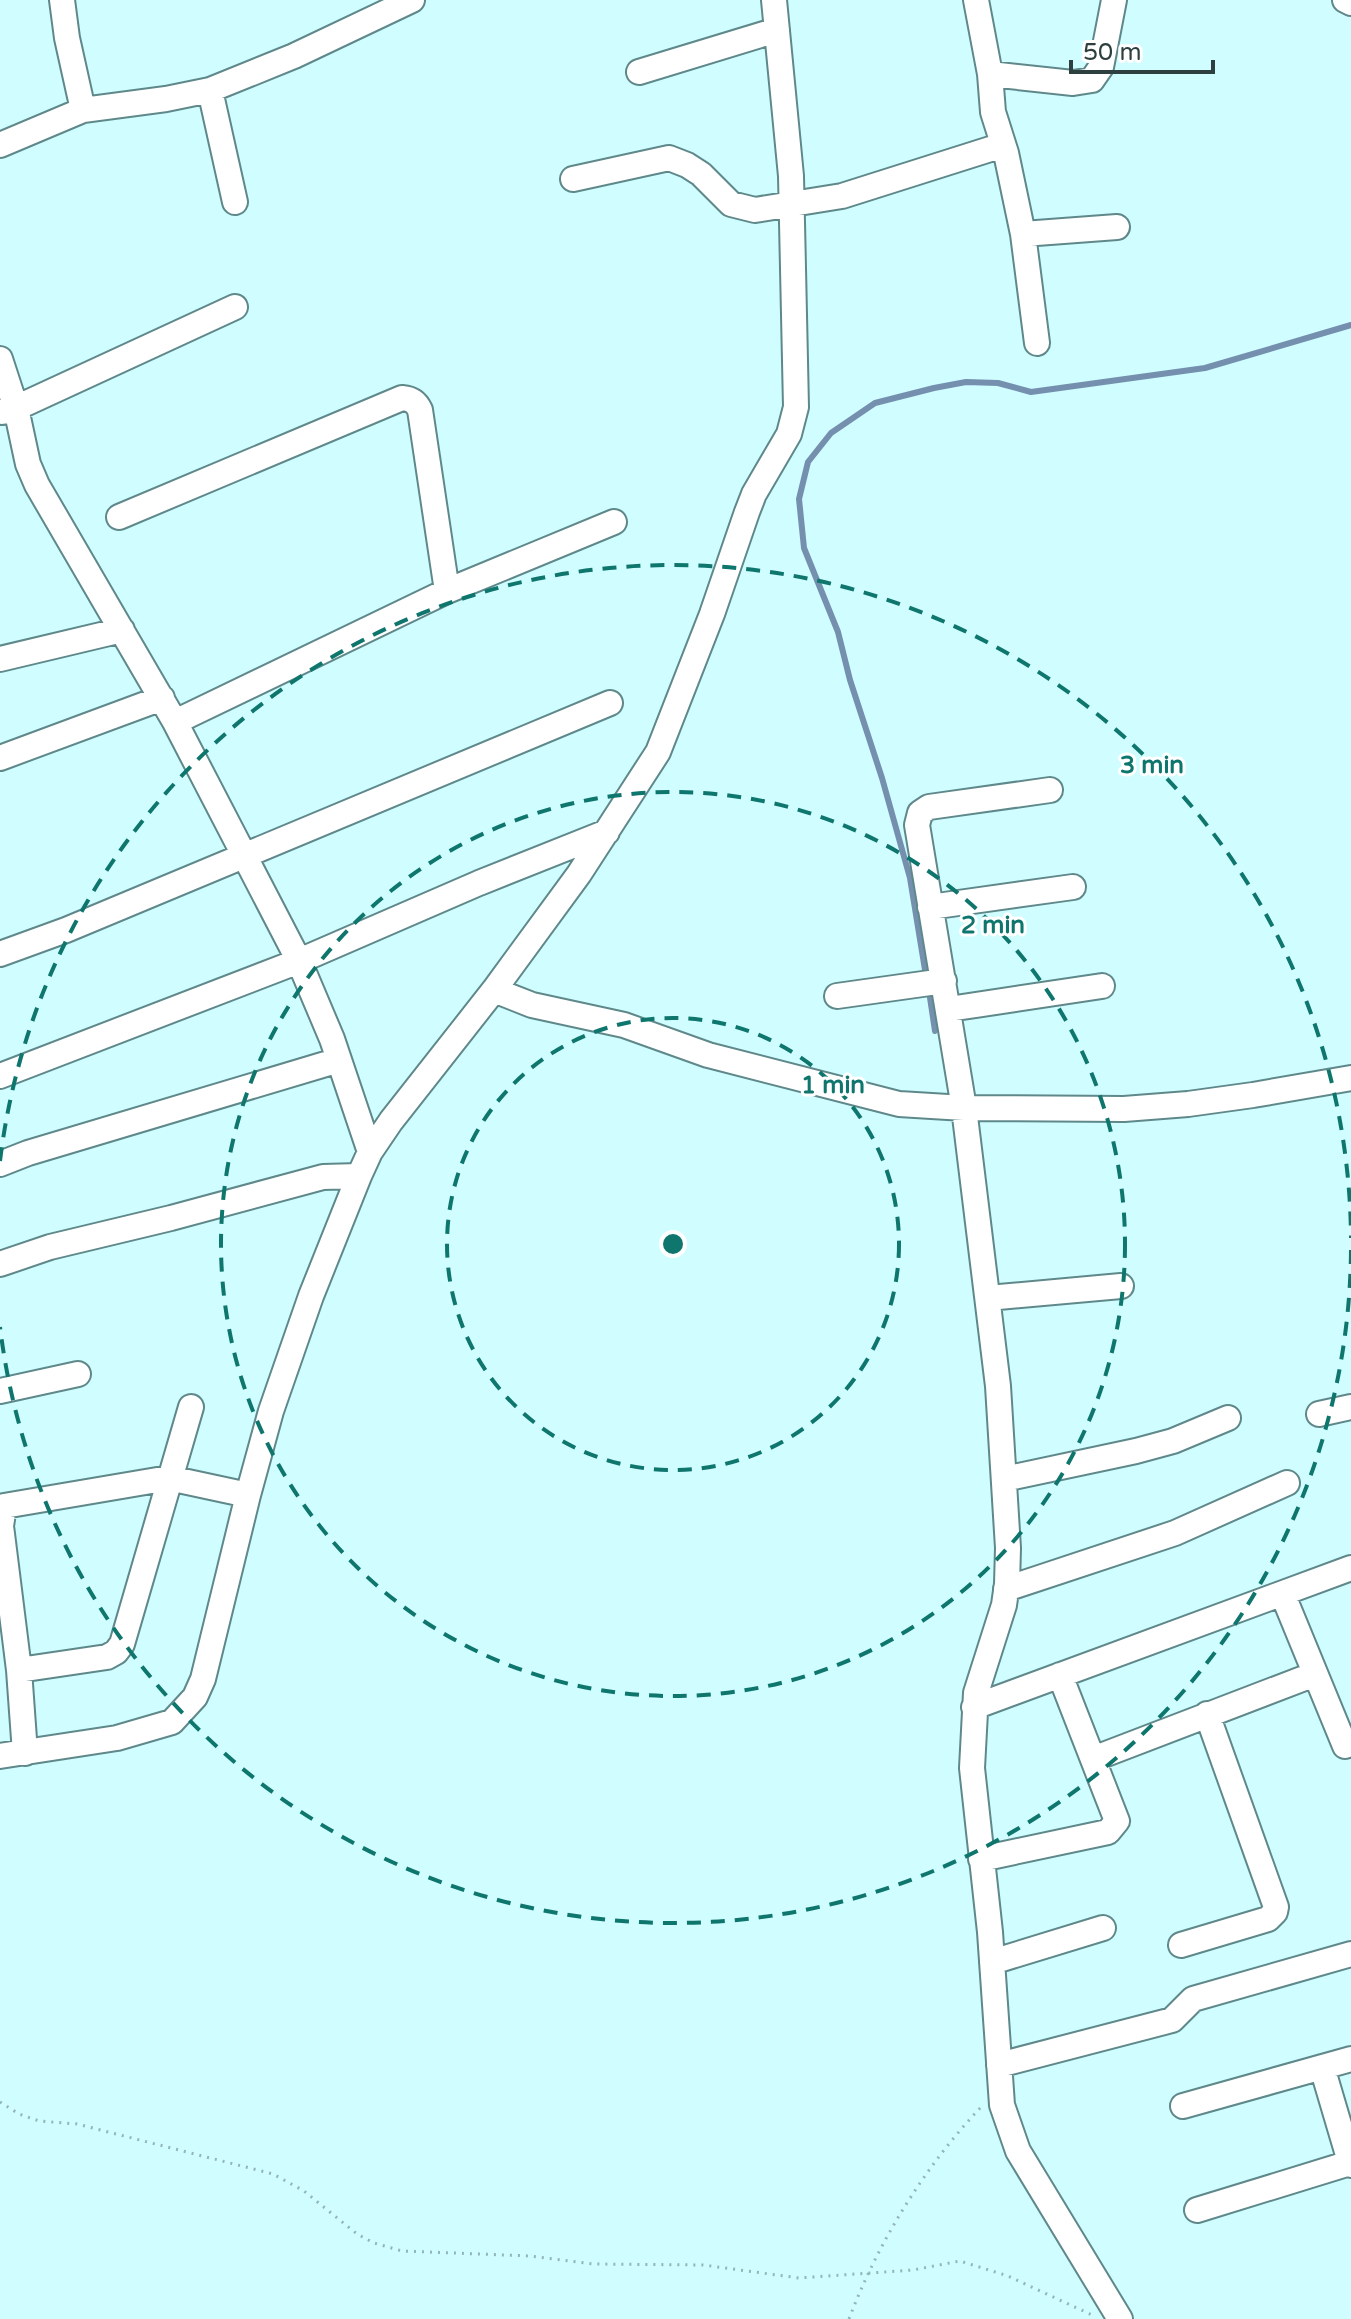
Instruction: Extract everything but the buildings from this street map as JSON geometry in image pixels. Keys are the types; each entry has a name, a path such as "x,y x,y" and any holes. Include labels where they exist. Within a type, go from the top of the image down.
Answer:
{"street":[{"path":"62,0 83,110"},
{"path":"0,1756 117,1738 154,1728 172,1722 195,1697 203,1679 248,1495 296,1337 370,1152 494,990 607,832 663,742 747,512 789,434 797,390 792,205 774,0"},
{"path":"976,0 990,74 993,112 1023,234 1037,343"},
{"path":"990,74 1073,83 1092,80 1101,67 1114,0"},
{"path":"1345,0 1351,3"},
{"path":"0,145 83,110 210,90 294,56 406,1"},
{"path":"639,72 777,30"},
{"path":"210,90 235,202"},
{"path":"573,179 669,158 701,174 731,204 755,210 842,196 1003,145"},
{"path":"1023,234 1117,227"},
{"path":"8,410 235,307"},
{"path":"0,359 8,410 37,485 162,698 299,961 339,1060 370,1152"},
{"path":"119,517 402,398 410,399 420,410 447,591"},
{"path":"175,722 447,591 614,522"},
{"path":"0,659 122,630"},
{"path":"0,758 162,698"},
{"path":"0,954 610,703"},
{"path":"1050,790 929,807 922,810 917,825 930,907 933,982 949,1009 998,1386 1008,1548 1006,1589 1004,1605 976,1693 972,1768 992,1962 1002,2105 1018,2151 1120,2319"},
{"path":"0,1076 299,961 479,883 607,832"},
{"path":"930,907 1073,887"},
{"path":"837,996 933,982"},
{"path":"949,1009 1102,986"},
{"path":"494,990 532,1005 624,1025 708,1055 899,1104 964,1108 1124,1109 1188,1104 1351,1078"},
{"path":"0,1164 339,1060"},
{"path":"0,1264 50,1247 323,1177 359,1176"},
{"path":"988,1298 1121,1286"},
{"path":"0,1391 78,1374"},
{"path":"19,1670 107,1657 122,1644 191,1407"},
{"path":"1319,1414 1351,1407"},
{"path":"1004,1479 1173,1441 1228,1418"},
{"path":"25,1753 19,1670 1,1526 4,1506 169,1478 248,1495"},
{"path":"1006,1589 1175,1533 1287,1483"},
{"path":"974,1707 1351,1568"},
{"path":"1283,1595 1345,1746"},
{"path":"1093,1759 1315,1674"},
{"path":"981,1859 1108,1832 1117,1821 1060,1675"},
{"path":"1181,1945 1268,1919 1276,1907 1207,1714"},
{"path":"992,1962 1103,1928"},
{"path":"1000,2076 1172,2020 1193,1999 1351,1954"},
{"path":"1183,2106 1351,2059"},
{"path":"1197,2210 1351,2164 1322,2067"}],"path":[{"path":"849,2319 868,2273 947,2145 1000,2076"},
{"path":"0,2102 19,2114 39,2121 77,2124 273,2174 304,2191 357,2234 374,2243 402,2251 530,2256 593,2264 703,2265 780,2277 922,2269 960,2261 1008,2276 1101,2318"}],"waterway":[{"path":"926,976 910,878 882,778 838,632 804,548 799,499 808,462 831,433 875,403 934,388 966,382 998,383 1031,392 1205,368 1351,325"},
{"path":"929,991 935,1031"}]}
